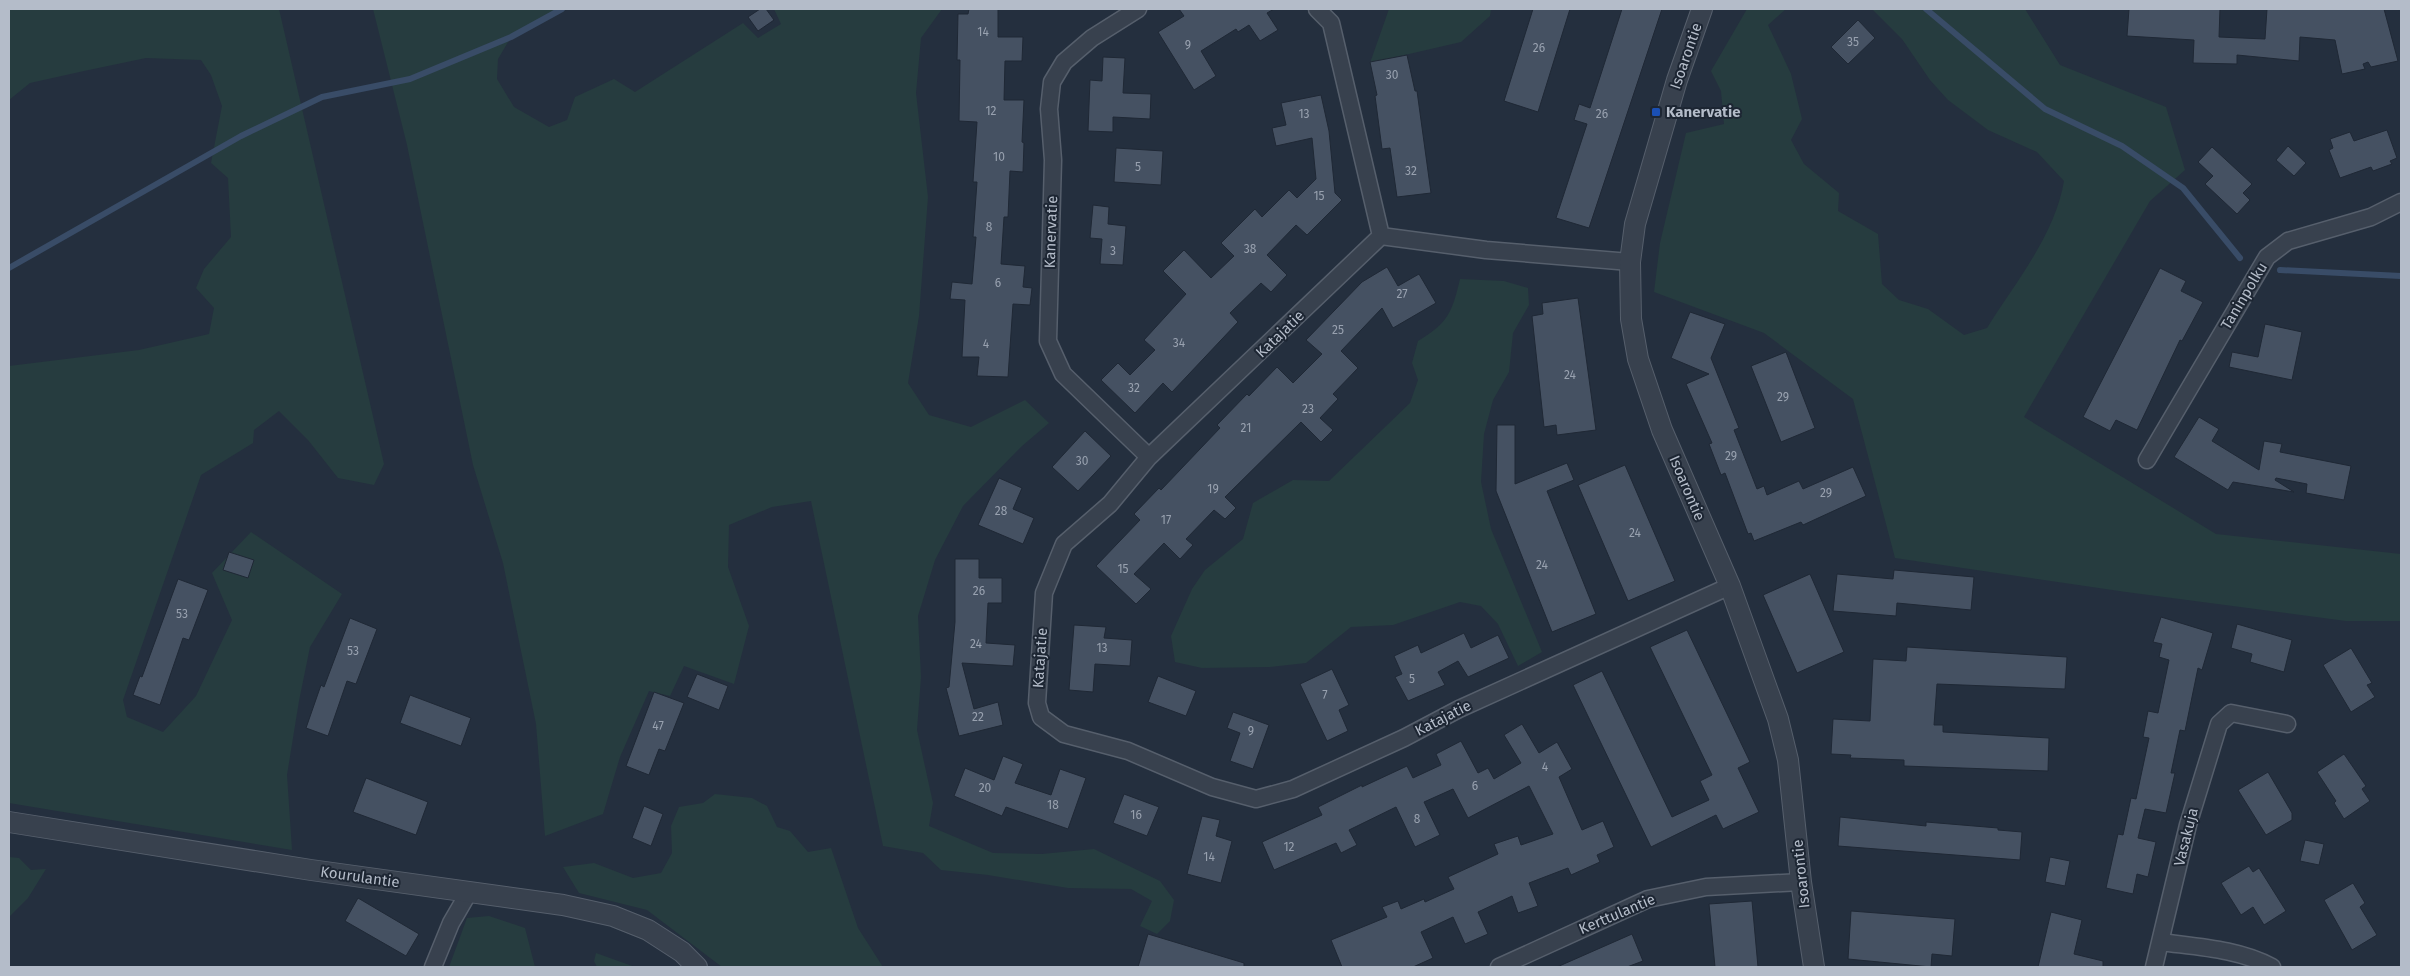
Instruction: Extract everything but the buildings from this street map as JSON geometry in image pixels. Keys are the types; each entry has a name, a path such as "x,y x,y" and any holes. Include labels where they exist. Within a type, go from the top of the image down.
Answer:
{"street":[{"name":"Kanervatie","path":"1138,9 1092,38 1064,62 1052,82 1049,109 1053,160 1048,342 1063,374 1149,458"},
{"path":"1317,9 1331,23 1381,236 1486,250 1630,262"},
{"name":"Isoarontie","path":"1702,9 1677,80 1635,224 1630,262 1631,319 1638,359 1662,430 1730,586 1778,719 1788,760 1801,882 1814,967"},
{"name":"Taninpolku","path":"2147,460 2267,257 2288,241 2371,217 2401,202"},
{"name":"Katajatie","path":"1381,236 1149,458 1110,504 1064,544 1044,593 1037,703 1041,717 1064,734 1128,751 1212,787 1256,799 1293,789 1404,738 1468,705 1730,586"},
{"name":"Vasakuja","path":"2154,967 2188,825 2219,724 2231,713 2288,724"},
{"name":"Kourulantie","path":"9,822 311,870 563,905 613,916 648,930 682,952 698,967"},
{"name":"Kerttulantie","path":"1499,967 1648,899 1706,887 1801,882"},
{"path":"433,967 451,923 469,892"},
{"path":"2161,942 2204,947 2255,958 2272,967"}],"green space":[{"path":"9,9 279,9 384,464 374,485 338,478 308,440 279,411 254,430 253,443 201,475 123,700 127,717 163,732 196,696 232,620 212,573 251,532 342,594 310,647 299,701 287,775 292,850 9,803 9,366 139,350 209,334 214,308 196,288 204,269 231,237 228,178 211,163 222,106 211,75 201,60 146,58 30,83 9,100"},
{"path":"373,9 562,9 511,37 498,59 497,79 514,107 549,127 567,120 575,97 614,79 635,92 743,23 758,38 781,24 774,9 942,9 921,38 916,93 928,197 919,316 908,383 929,415 971,427 1025,400 1049,423 1022,446 963,506 935,560 918,616 921,677 917,730 933,803 929,826 993,853 1042,854 1094,849 1160,881 1174,900 1170,921 1157,934 1140,926 1152,901 1131,889 1068,888 988,875 941,870 923,853 883,846 811,501 772,507 729,525 728,567 749,626 734,684 684,666 670,696 649,691 620,757 603,814 545,836 536,724 503,563 473,465 407,145"},
{"path":"1389,9 1491,9 1490,16 1461,42 1370,63"},
{"path":"1747,9 1786,9 1768,25 1791,74 1802,119 1791,140 1804,164 1839,193 1838,211 1878,234 1882,284 1899,300 1928,309 1964,335 1987,328 2033,258 2052,220 2064,181 2037,152 1988,130 1948,100 1930,80 1902,39 1872,9 2025,9 2060,65 2166,107 2185,170 2150,201 2024,417 2216,534 2401,554 2401,621 2346,621 2126,592 1895,558 1853,399 1764,333 1654,292 1660,243 1686,133 1724,124 1721,91 1711,71"},
{"path":"1460,279 1504,281 1528,288 1529,305 1513,333 1509,372 1493,400 1484,434 1481,482 1491,529 1542,652 1518,666 1498,624 1481,606 1460,602 1393,625 1351,627 1306,663 1270,667 1202,668 1175,662 1171,636 1192,589 1205,570 1243,539 1253,503 1293,480 1329,481 1410,403 1418,380 1412,363 1418,341 1428,335 1447,316"},
{"path":"715,794 752,798 767,806 777,827 790,831 808,852 831,848 858,928 883,967 722,967 647,910 579,893 563,867 594,863 633,878 661,873 672,853 671,826 679,807 703,803"},
{"path":"9,857 19,858 31,870 46,869 28,898 9,917"},
{"path":"489,916 525,928 535,967 449,967 467,918"},
{"path":"596,953 635,967 597,967 594,961"}],"waterway":[{"path":"9,268 241,136 322,97 410,79 511,37 562,9"},
{"path":"1926,9 2045,109 2122,146 2183,188 2240,258"},
{"path":"2280,270 2401,276"}],"place":[{"name":"Kanervatie","path":"1656,112"}]}
